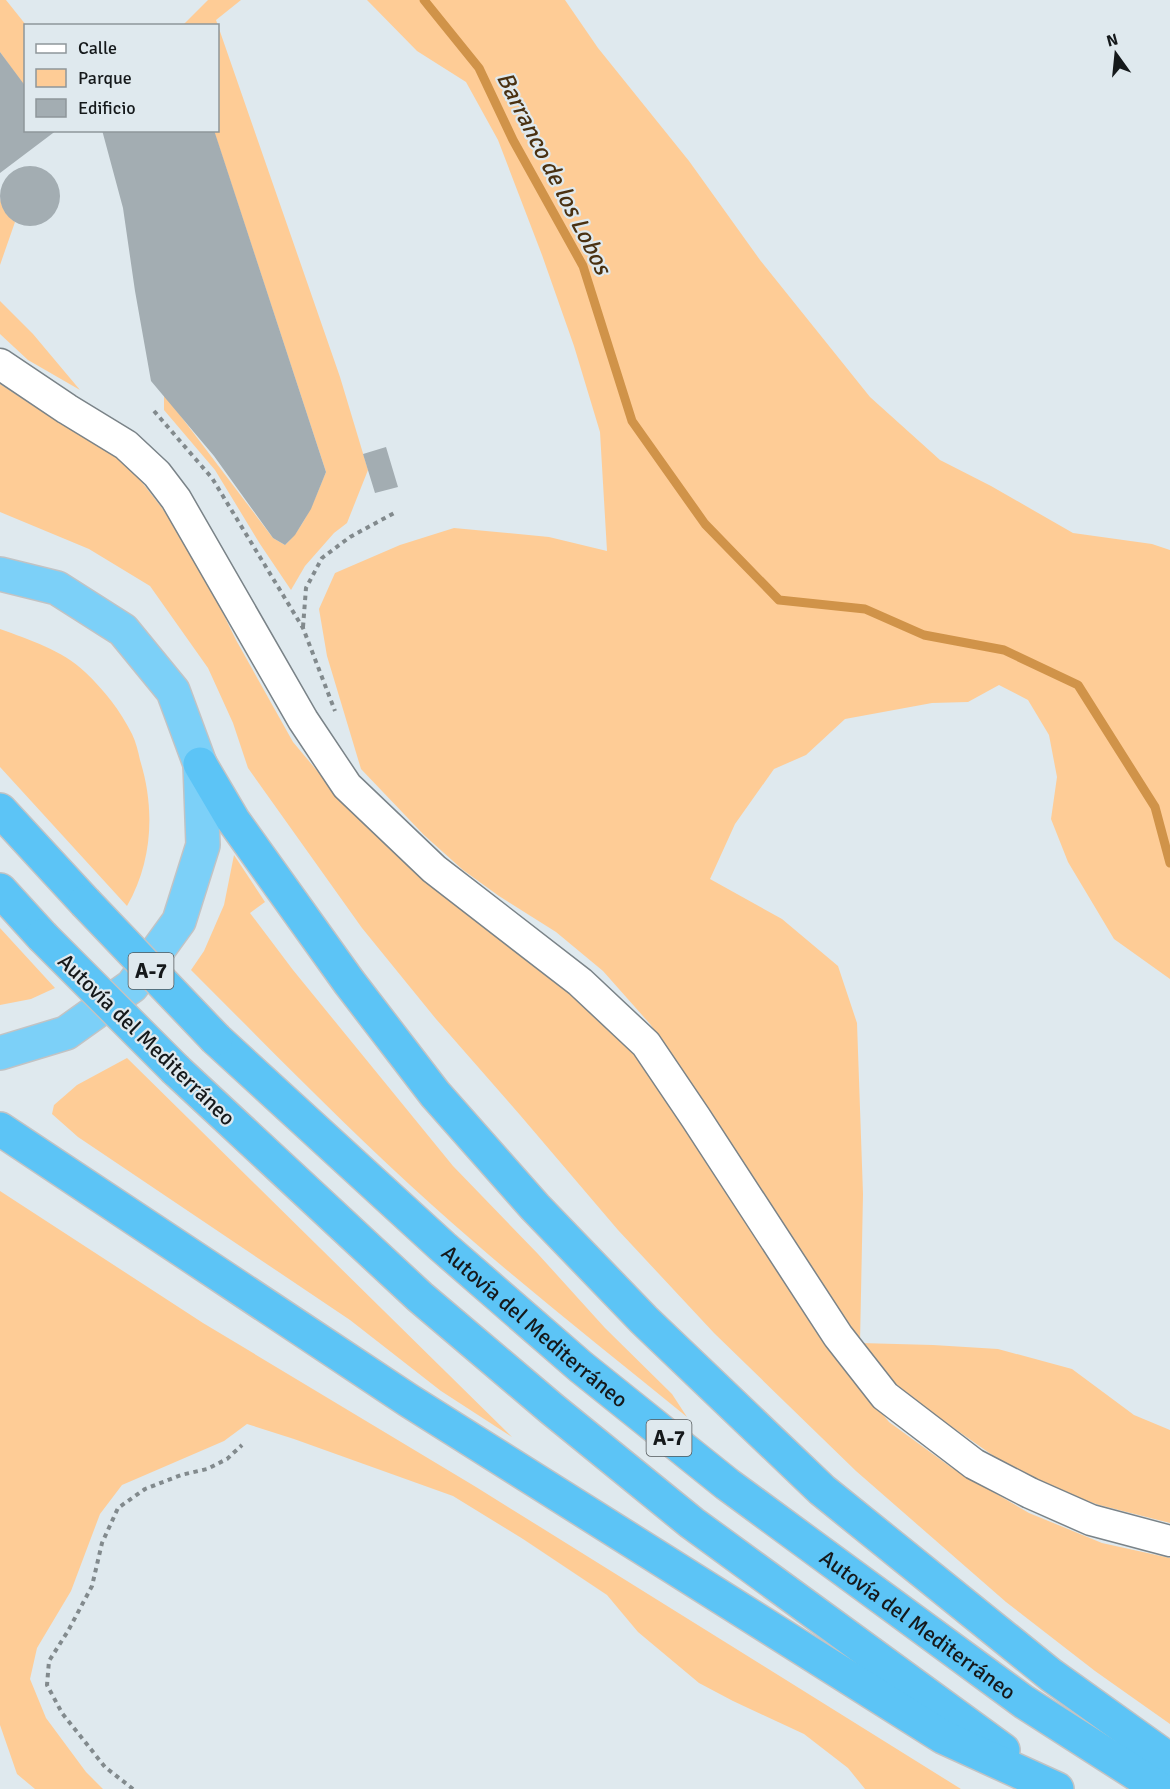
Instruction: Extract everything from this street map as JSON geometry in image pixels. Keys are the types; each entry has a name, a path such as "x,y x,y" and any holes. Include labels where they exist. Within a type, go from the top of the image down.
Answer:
{"highway":[{"path":"0,574 57,588 123,630 173,691 200,764 240,830 349,982 435,1094 535,1207 644,1320 822,1490 1051,1675 1170,1760"},
{"path":"0,1053 66,1033 132,986 179,921 203,845 200,764"},
{"name":"Autovía del Mediterráneo","path":"0,810 216,1040 443,1248 581,1367 727,1484 1024,1702 1160,1789"},
{"name":"Autovía del Mediterráneo","path":"0,890 42,936 176,1070 420,1297 560,1416 692,1523 1057,1789"},
{"path":"0,1129 408,1400 933,1731 1057,1789"}],"street":[{"path":"0,364 126,445 158,474 176,499 303,720 346,786 434,869 580,982 646,1044 838,1336 885,1396 974,1464 1011,1484 1091,1520 1170,1541"}],"path":[{"path":"154,411 212,478 303,628 339,721"},
{"path":"303,628 306,588 322,558 350,537 396,512"},
{"path":"133,1789 105,1767 62,1713 47,1685 49,1661 92,1586 102,1543 118,1508 145,1489 181,1475 207,1469 227,1459 242,1445"}],"green space":[{"path":"0,0 6,0 25,24 24,86 0,52"},
{"path":"208,0 241,0 216,20 217,24 184,24"},
{"path":"367,0 565,0 598,48 689,161 760,260 870,397 940,460 1073,533 1152,544 1170,550 1170,979 1114,939 1068,862 1051,819 1057,777 1049,735 1028,700 999,685 968,702 932,703 845,719 806,755 774,769 735,824 710,879 782,919 838,966 857,1023 863,1194 860,1343 710,1111 650,1024 603,971 556,932 463,870 424,835 361,769 327,656 319,609 335,573 400,545 454,528 549,537 607,551 600,432 574,346 498,140 466,82 417,51"},
{"path":"219,29 340,377 368,470 347,523 334,533 305,566 291,590 215,470 164,410 164,394 273,538 285,545 299,529 326,472 214,132 219,132"},
{"path":"0,198 5,212 15,222 0,265"},
{"path":"0,301 33,334 80,390 28,360 0,334"},
{"path":"0,384 35,407 96,439 134,472 196,558 236,640 293,742 329,785 563,983 626,1040 654,1073 840,1361 889,1422 952,1468 1029,1513 1102,1543 1170,1558 1170,1724 1095,1671 1006,1602 856,1471 714,1333 618,1230 436,1019 362,928 248,768 233,723 208,668 150,586 89,549 0,512"},
{"path":"0,629 45,646 76,664 111,701 133,737 145,778 149,834 142,871 127,906 0,767"},
{"path":"234,855 265,902 250,913 293,970 453,1166 605,1328 672,1394 687,1417 526,1286 432,1205 340,1119 191,970 204,951 224,905"},
{"path":"0,928 55,988 31,999 0,1005"},
{"path":"127,1058 512,1437 441,1391 350,1320 78,1137 52,1114 54,1105 77,1085"},
{"path":"0,1191 203,1323 476,1487 961,1789 865,1789 848,1768 804,1734 699,1683 638,1632 607,1595 453,1496 247,1424 224,1441 122,1485 100,1514 71,1591 37,1648 30,1679 46,1718 86,1772 103,1789 35,1789 17,1774 0,1725"},
{"path":"860,1343 998,1349 1072,1369 1134,1415 1170,1430 1170,1523 1099,1505 1052,1489 998,1459 902,1392"}],"building":[{"path":"0,52 24,84 24,132 54,132 0,173"},
{"path":"103,132 215,132 326,472 311,509 295,535 285,545 273,538 214,456 151,381 123,208"},
{"path":"30,166 47,171 55,179 60,196 55,213 47,221 30,226 13,221 5,213 0,196 5,179 13,171"},
{"path":"386,447 398,487 375,493 363,454"}],"waterway":[{"name":"Barranco de los Lobos","path":"424,0 479,68 513,140 583,266 632,421 705,524 779,600 865,609 924,635 1004,650 1078,685 1155,807 1170,863"}]}
